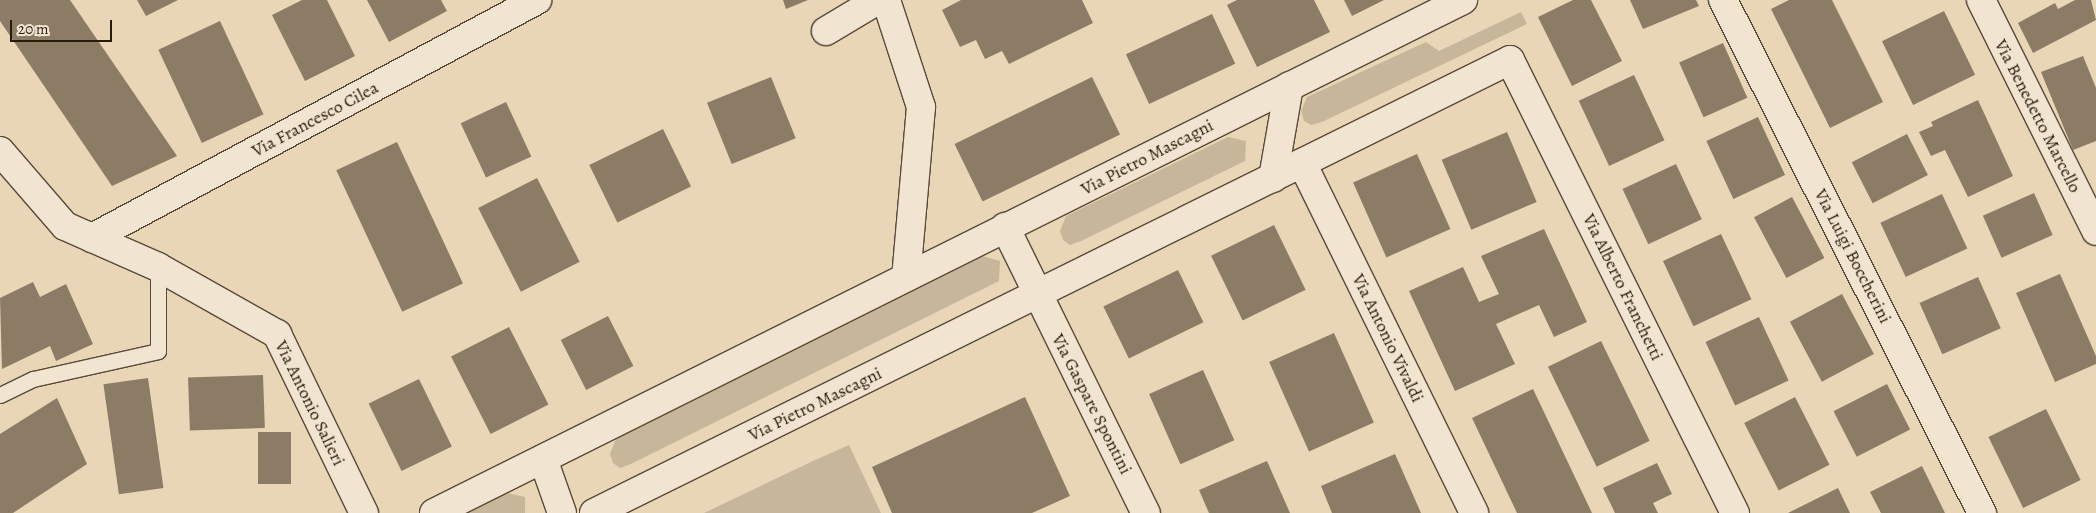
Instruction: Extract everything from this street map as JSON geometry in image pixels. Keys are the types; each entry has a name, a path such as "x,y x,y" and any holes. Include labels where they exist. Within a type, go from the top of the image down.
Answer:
{"street":[{"name":"Via Francesco Cilea","path":"92,238 537,0"},
{"path":"826,31 878,0"},
{"path":"886,0 921,107 906,277"},
{"name":"Via Pietro Mascagni","path":"434,513 1463,0"},
{"name":"Via Luigi Boccherini","path":"1723,0 1982,513"},
{"name":"Via Benedetto Marcello","path":"1980,0 2096,231"},
{"name":"Via Pietro Mascagni","path":"594,513 1510,60"},
{"name":"Via Alberto Franchetti","path":"1510,60 1735,513"},
{"path":"1273,178 1289,86"},
{"name":"Via Antonio Salieri","path":"0,151 65,226 158,267 277,334 364,513"},
{"name":"Via Antonio Vivaldi","path":"1302,163 1474,513"},
{"path":"1005,227 1037,294"},
{"name":"Via Gaspare Spontini","path":"1037,294 1146,513"},
{"path":"542,459 562,513"}],"lane":[{"path":"0,395 33,379 158,351 158,267"}],"shaded area":[{"path":"1521,12 1527,24 1322,122 1311,125 1304,121 1301,111 1307,97 1426,42 1439,51"},
{"path":"1228,137 1246,141 1245,161 1081,241 1070,245 1063,240 1060,231 1066,216"},
{"path":"982,256 1000,261 999,281 631,464 620,468 613,463 610,454 616,439"},
{"path":"849,445 881,513 704,513 813,461"},
{"path":"507,493 525,497 525,513 466,513"}],"building":[{"path":"0,0 70,0 177,156 112,186 0,21"},
{"path":"137,0 178,0 146,16"},
{"path":"302,0 327,0 355,56 305,81 272,15"},
{"path":"367,0 441,0 447,11 389,42"},
{"path":"783,0 808,0 786,9"},
{"path":"961,0 1082,0 1093,23 1009,64 1002,51 985,59 976,40 960,47 942,10"},
{"path":"1237,0 1314,0 1330,32 1257,67 1227,5"},
{"path":"1344,0 1384,0 1352,16"},
{"path":"1573,0 1591,0 1622,61 1572,86 1538,17"},
{"path":"1630,0 1696,0 1699,6 1643,29"},
{"path":"1789,0 1832,0 1883,102 1830,128 1771,9"},
{"path":"2075,0 2091,0 2096,20 2033,53 2018,23 2055,3 2058,9"},
{"path":"1944,11 1975,75 1913,105 1882,41"},
{"path":"1212,14 1235,64 1149,104 1126,54"},
{"path":"220,21 264,114 202,143 158,50"},
{"path":"1723,43 1747,98 1704,117 1679,63"},
{"path":"2083,56 2096,88 2096,141 2073,150 2041,72"},
{"path":"1634,75 1664,140 1609,166 1579,101"},
{"path":"771,77 796,138 732,164 707,103"},
{"path":"1092,77 1120,135 983,202 954,144"},
{"path":"1978,100 2013,176 1968,197 1945,150 1931,156 1919,132 1933,126 1931,122"},
{"path":"506,102 531,156 486,178 461,123"},
{"path":"1758,117 1785,175 1733,199 1706,141"},
{"path":"663,129 691,187 617,222 589,165"},
{"path":"1507,132 1537,202 1471,230 1442,160"},
{"path":"1907,134 1928,175 1873,203 1852,162"},
{"path":"397,142 463,283 402,312 336,170"},
{"path":"1417,154 1450,229 1386,257 1353,182"},
{"path":"1676,164 1702,219 1648,244 1623,189"},
{"path":"537,178 580,262 521,292 478,208"},
{"path":"2034,193 2053,235 2002,258 1983,216"},
{"path":"1942,194 1967,248 1906,277 1880,223"},
{"path":"1792,197 1824,258 1786,278 1754,217"},
{"path":"1274,225 1306,290 1243,320 1211,256"},
{"path":"1544,229 1587,322 1554,337 1539,305 1496,324 1515,364 1455,391 1409,291 1463,267 1479,302 1499,294 1481,256"},
{"path":"1721,234 1751,299 1693,326 1663,261"},
{"path":"1178,270 1203,322 1129,359 1103,306"},
{"path":"2060,274 2096,356 2096,364 2055,382 2016,293"},
{"path":"1978,277 2001,328 1942,354 1920,303"},
{"path":"33,282 40,297 66,284 93,344 56,361 50,346 2,369 0,298"},
{"path":"1842,294 1874,354 1822,382 1790,322"},
{"path":"608,316 633,366 586,390 561,340"},
{"path":"1759,317 1789,380 1735,405 1706,342"},
{"path":"509,327 548,405 491,434 451,357"},
{"path":"1334,333 1374,423 1309,451 1269,362"},
{"path":"1601,341 1650,441 1597,467 1548,367"},
{"path":"1203,370 1234,440 1180,464 1149,394"},
{"path":"263,375 265,428 190,431 188,378"},
{"path":"148,378 163,488 119,494 103,384"},
{"path":"419,379 452,446 402,471 369,404"},
{"path":"1887,384 1910,429 1857,457 1834,411"},
{"path":"1533,389 1592,513 1517,513 1472,418"},
{"path":"1025,397 1070,496 1032,513 892,513 872,467"},
{"path":"1795,397 1830,465 1779,491 1744,423"},
{"path":"57,398 87,464 13,513 0,513 0,434"},
{"path":"2046,409 2081,480 2023,508 1988,437"},
{"path":"258,432 291,432 291,484 258,484"},
{"path":"1395,454 1421,513 1332,513 1321,486"},
{"path":"1267,461 1290,513 1209,513 1199,490"},
{"path":"1657,463 1672,494 1653,503 1658,513 1615,513 1603,488"},
{"path":"1922,466 1945,513 1881,513 1870,492"},
{"path":"1838,488 1850,513 1788,513"}]}
